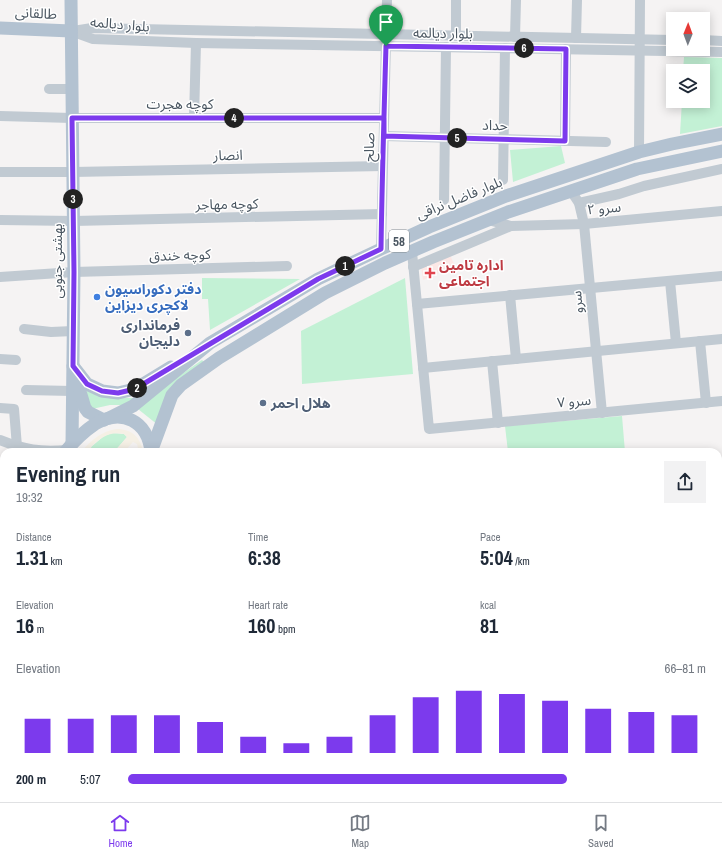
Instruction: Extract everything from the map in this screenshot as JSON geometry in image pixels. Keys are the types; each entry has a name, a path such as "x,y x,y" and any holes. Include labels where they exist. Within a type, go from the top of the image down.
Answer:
{"main road":[{"name":"بهشتی جنوبی","path":"68,448 73,366 74,272 71,0"},
{"name":"طالقانی","path":"0,28 71,31"},
{"name":"بلوار فاضل نراقی","path":"69,448 84,432 96,424 133,406 210,343 318,279 429,227 506,196 638,152 722,134"},
{"name":"58","path":"152,448 172,395 181,384 218,358 325,293 412,252 488,220 637,168 722,151"},
{"path":"73,366 87,384 102,391 118,393 135,389 210,343"},
{"path":"73,366 85,408 88,412 106,419 132,420 143,428 150,441 151,448"}],"street":[{"name":"صالح","path":"381,249 387,0"},
{"path":"456,0 456,36"},
{"path":"515,37 516,0"},
{"path":"576,38 577,0"},
{"path":"638,152 640,0"},
{"name":"بلوار دیالمه","path":"71,31 94,28 666,40"},
{"name":"بلوار دیالمه","path":"71,31 93,39 196,43 722,52"},
{"path":"710,38 722,33"},
{"path":"710,40 722,41"},
{"path":"194,118 196,43"},
{"path":"444,200 446,47"},
{"path":"503,180 505,48"},
{"path":"565,141 566,49"},
{"path":"49,89 72,89"},
{"name":"کوچه هجرت","path":"0,116 72,118 384,118"},
{"name":"حداد","path":"384,136 606,142"},
{"name":"انصار","path":"0,172 383,166"},
{"path":"579,203 619,194 644,186 722,169"},
{"name":"سرو","path":"571,191 579,203 584,224 602,413"},
{"name":"سرو ۲","path":"488,220 510,226 584,224 722,211"},
{"name":"کوچه مهاجر","path":"0,220 74,221 382,214"},
{"path":"413,268 510,226"},
{"path":"412,252 423,368 722,339"},
{"name":"کوچه خندق","path":"0,277 74,272 287,266"},
{"path":"417,304 722,276"},
{"path":"670,281 676,343"},
{"path":"510,296 516,359"},
{"path":"24,329 51,332 73,331"},
{"path":"700,341 706,403"},
{"path":"0,360 16,360"},
{"path":"492,361 498,423"},
{"name":"سرو ۷","path":"423,368 429,429 722,401"},
{"path":"26,390 72,391"},
{"path":"0,408 14,409 17,447"},
{"path":"0,440 17,447 24,448"}],"shaded area":[{"name":"اداره تامین اجتماعی","path":"449,253 455,266 423,280 421,266"}],"green space":[{"path":"684,57 722,58 722,126 680,134 682,108 710,108 710,64 684,64"},
{"path":"561,146 565,163 513,182 510,150"},
{"path":"202,278 300,279 210,330 208,299 202,299"},
{"path":"405,278 413,374 302,384 301,331"},
{"path":"202,360 204,362 158,425 138,409 176,378"},
{"path":"87,388 115,398 133,398 127,405 110,405 92,409 85,398"},
{"path":"622,416 625,448 508,448 505,426"},
{"path":"112,433 124,434 127,437 117,448 91,448 104,436"}],"sand":[{"path":"122,429 135,435 142,448 138,448 137,444 133,442 128,448 117,448 127,437 124,434 119,433 110,434 102,438 91,448 85,448 97,437 112,430"}],"place":[{"name":"اداره تامین اجتماعی","path":"430,273"},
{"name":"دفتر دکوراسیون لاکچری دیزاین","path":"97,297"},
{"name":"فرمانداری دلیجان","path":"188,333"},
{"name":"هلال احمر","path":"263,403"}],"route":[{"path":"386,46 384,118 381,249 318,279 135,389 118,393 102,391 87,384 73,366 74,272 72,118 384,118 384,136 565,141 566,49 386,46"}]}
